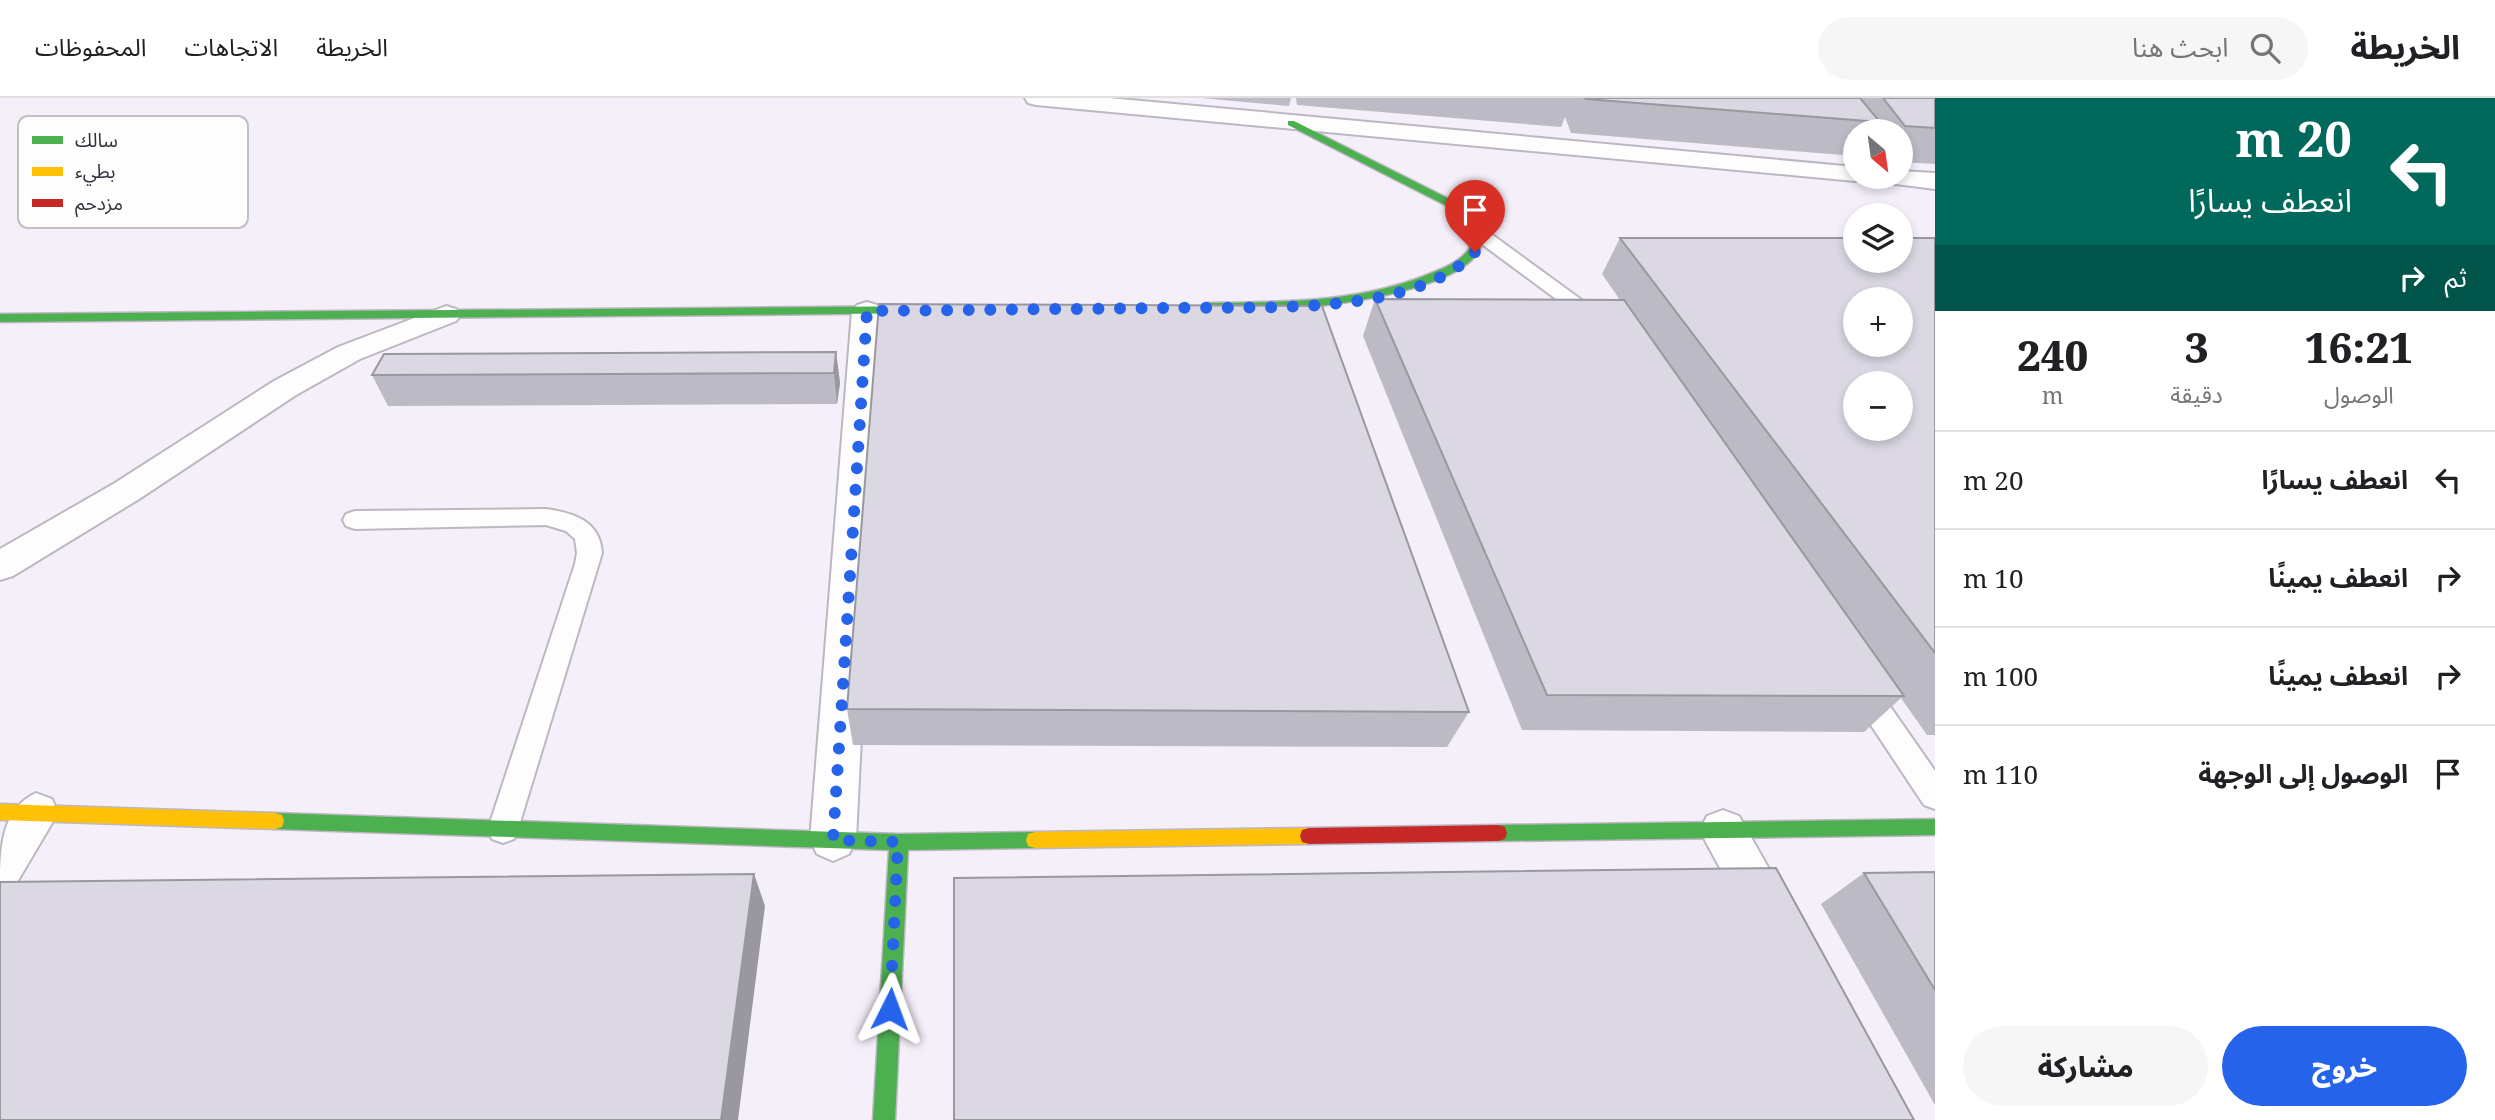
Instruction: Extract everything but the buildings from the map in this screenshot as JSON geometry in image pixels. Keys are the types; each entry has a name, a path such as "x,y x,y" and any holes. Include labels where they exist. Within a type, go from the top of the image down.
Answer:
{"street":[{"path":"1036,98 1843,173"},
{"path":"1196,307 1335,303 1390,295 1436,279 1466,261 1475,252 1479,243 1477,232 1473,223 1455,206 1291,123"},
{"path":"1913,179 1935,181"},
{"path":"0,318 950,310"},
{"path":"833,840 867,311"},
{"path":"0,566 127,491 285,388 349,353 446,315"},
{"path":"0,869 18,813 898,842 1935,827"},
{"path":"1724,830 1791,951"},
{"path":"884,1120 898,842"}],"lane":[{"path":"1477,232 1618,338"},
{"path":"355,520 545,517 574,523 590,540 592,552 503,829"},
{"path":"1848,669 1935,796"}],"traffic: fast":[{"path":"1207,307 1330,302 1391,292 1449,270 1461,263 1474,249 1475,233 1465,215 1455,206 1291,123"},
{"path":"0,318 930,310"},
{"path":"275,821 899,842 1035,840"},
{"path":"1498,833 1935,827"},
{"path":"884,1120 899,842"}],"traffic: slow":[{"path":"0,812 275,821"},
{"path":"1035,840 1309,836"}],"traffic: jam":[{"path":"1309,836 1498,833"}],"route":[{"path":"890,1009 898,842 833,840 867,311 1335,303 1364,300 1415,288 1436,279 1466,261 1475,252"}]}
